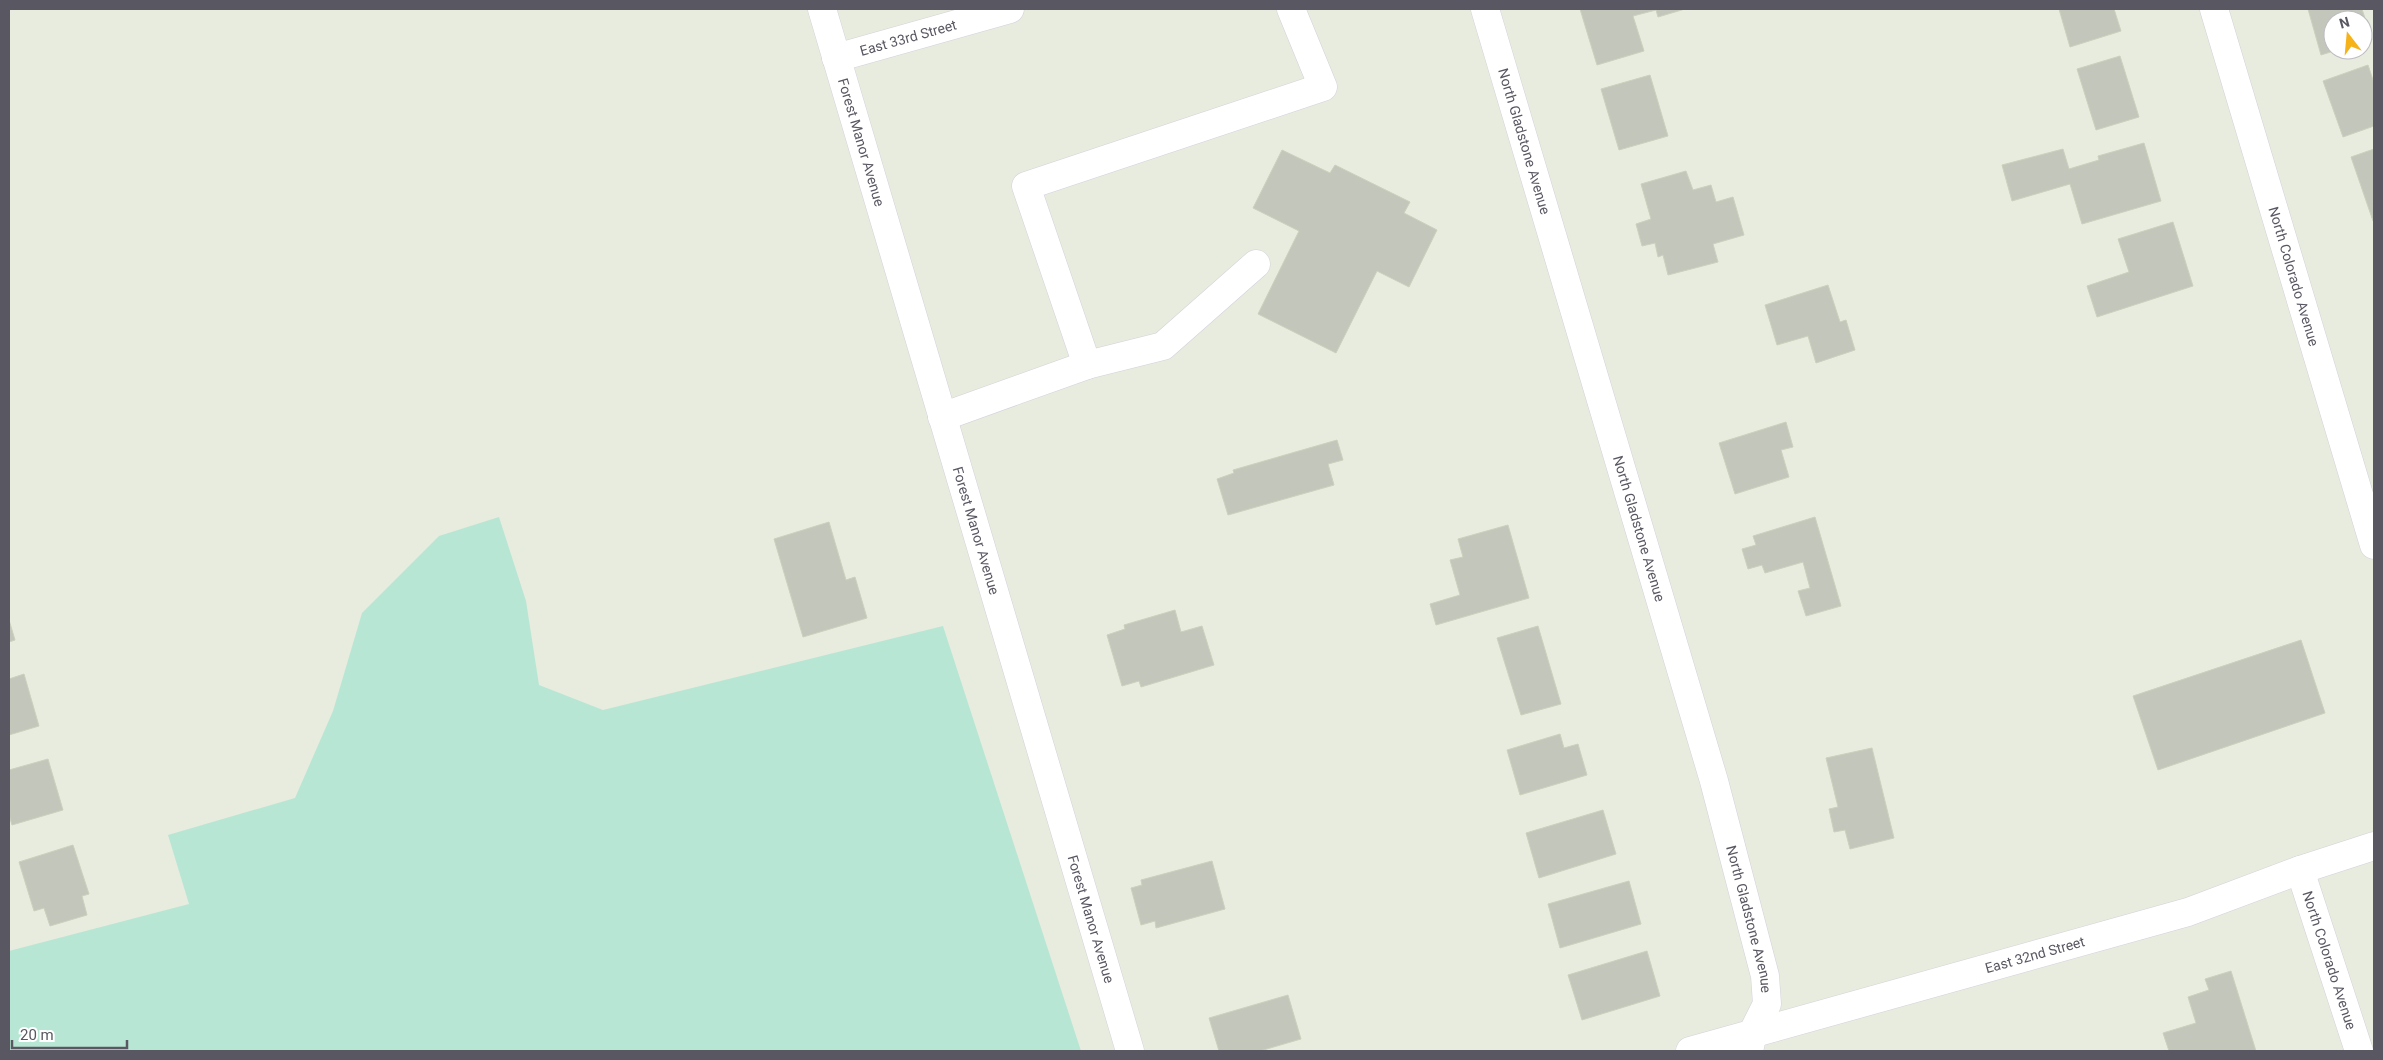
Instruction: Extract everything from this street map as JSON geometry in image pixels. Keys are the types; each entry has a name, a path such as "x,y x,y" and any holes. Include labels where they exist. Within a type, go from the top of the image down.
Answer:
{"street":[{"name":"Forest Manor Avenue","path":"822,9 1130,1051"},
{"name":"East 33rd Street","path":"836,58 1010,9"},
{"path":"1087,365 1026,186 1323,86 1290,9"},
{"name":"North Gladstone Avenue","path":"1485,9 1712,772 1763,966 1767,1004 1751,1042"},
{"name":"North Colorado Avenue","path":"2214,9 2374,545"},
{"path":"942,417 1087,365 1163,346 1256,264"},
{"name":"East 32nd Street","path":"1690,1051 1751,1042 2188,912 2300,870 2374,846"},
{"name":"North Colorado Avenue","path":"2300,870 2359,1051"}],"green space":[{"path":"499,517 526,601 539,685 603,710 943,626 1081,1051 9,1051 9,951 189,904 168,835 295,798 333,711 362,613 439,536"}],"building":[{"path":"1580,9 1685,9 1658,17 1656,10 1633,16 1644,51 1597,65"},
{"path":"2059,9 2114,9 2121,31 2070,47"},
{"path":"2308,9 2362,9 2323,10 2323,54 2321,55"},
{"path":"2120,56 2139,117 2096,130 2077,69"},
{"path":"2368,65 2374,83 2374,126 2343,137 2323,81"},
{"path":"1650,75 1668,136 1619,150 1601,89"},
{"path":"2144,143 2161,201 2082,224 2070,184 2012,201 2002,165 2063,149 2069,169 2099,160 2098,156"},
{"path":"2374,149 2374,221 2373,221 2351,157"},
{"path":"1282,150 1330,173 1335,165 1410,202 1404,213 1437,230 1409,287 1377,271 1336,353 1258,314 1299,231 1253,208"},
{"path":"1686,171 1693,190 1711,185 1716,202 1733,197 1744,235 1713,244 1718,262 1668,275 1663,255 1658,257 1655,243 1642,246 1636,224 1651,219 1641,184"},
{"path":"2173,222 2193,286 2097,317 2087,286 2129,272 2118,239"},
{"path":"1828,285 1840,322 1846,320 1855,350 1816,363 1808,336 1777,345 1765,305"},
{"path":"1786,422 1793,447 1781,450 1789,477 1735,494 1719,443"},
{"path":"1337,440 1343,460 1328,464 1334,485 1228,515 1217,479 1234,473 1233,470"},
{"path":"1815,517 1841,606 1806,616 1798,591 1810,588 1803,562 1765,573 1762,565 1748,569 1742,549 1756,545 1753,536"},
{"path":"829,522 846,580 855,577 867,618 803,637 774,539"},
{"path":"1508,525 1529,598 1436,625 1430,604 1460,595 1450,560 1463,557 1458,539"},
{"path":"1175,610 1181,632 1202,626 1214,665 1141,687 1139,681 1122,686 1107,635 1125,629 1124,625"},
{"path":"9,620 15,640 9,642"},
{"path":"1538,626 1561,704 1521,715 1497,638"},
{"path":"2301,640 2325,713 2158,770 2133,696"},
{"path":"24,674 39,726 9,735 9,679"},
{"path":"1560,734 1564,748 1578,744 1587,775 1520,795 1507,750"},
{"path":"1872,748 1894,838 1850,849 1845,830 1834,832 1829,809 1838,807 1826,758"},
{"path":"48,759 63,810 12,825 9,815 9,770"},
{"path":"1603,810 1616,854 1539,878 1526,833"},
{"path":"73,845 89,894 82,896 87,915 50,926 44,908 34,911 19,862"},
{"path":"1212,861 1225,909 1156,928 1155,921 1141,925 1131,888 1142,885 1141,880"},
{"path":"1629,881 1641,924 1560,948 1548,904"},
{"path":"1647,951 1660,996 1582,1020 1568,975"},
{"path":"2231,971 2256,1051 2169,1051 2163,1033 2196,1023 2188,997 2209,990 2205,979"},
{"path":"1288,995 1301,1039 1260,1051 1219,1051 1209,1018"}]}
